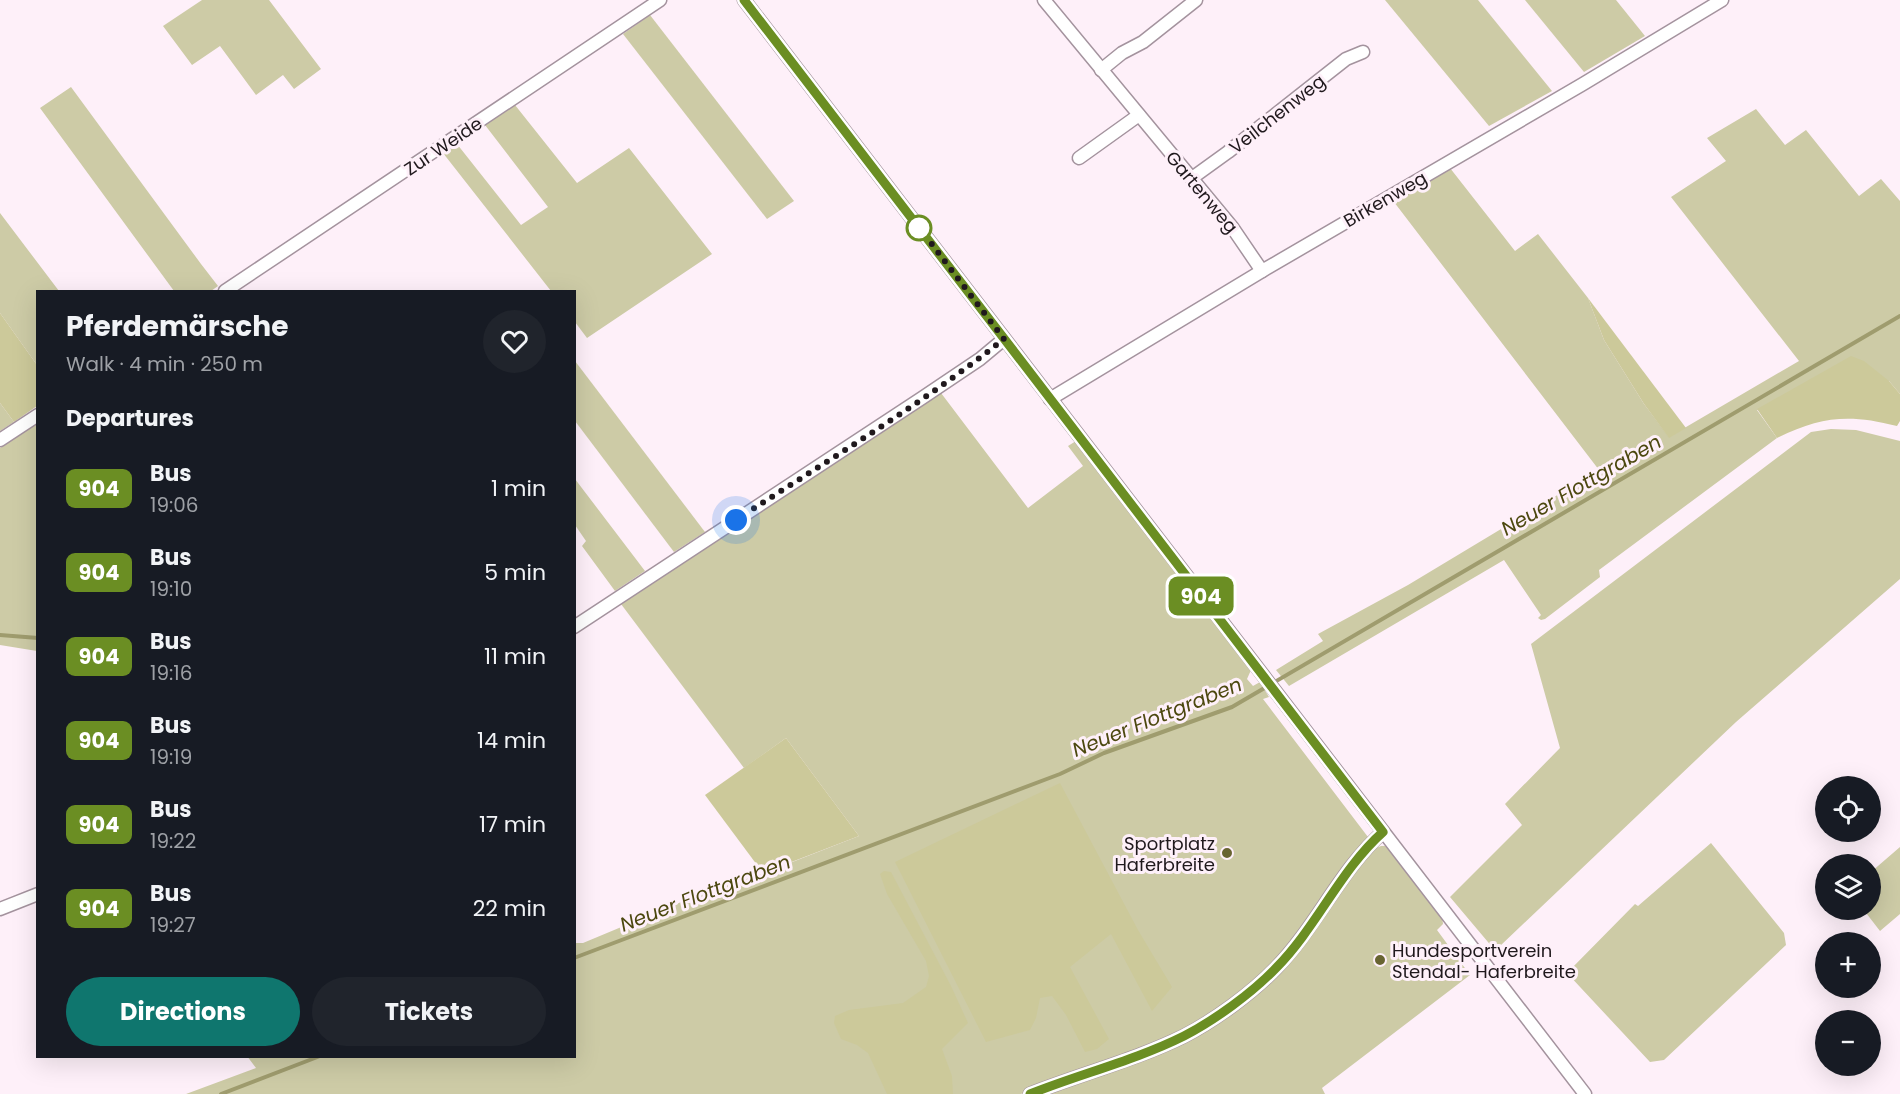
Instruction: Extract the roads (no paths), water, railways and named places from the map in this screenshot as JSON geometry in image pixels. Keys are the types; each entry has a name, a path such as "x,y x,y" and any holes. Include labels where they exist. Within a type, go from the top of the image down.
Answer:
{"street":[{"name":"Zur Weide","path":"226,290 660,0"},
{"path":"744,0 1585,1094"},
{"name":"Gartenweg","path":"1044,0 1238,234 1262,271"},
{"path":"1101,70 1122,53 1143,42 1196,0"},
{"name":"Birkenweg","path":"1050,399 1262,271 1722,0"},
{"name":"Veilchenweg","path":"1192,178 1238,145 1346,59 1363,52"},
{"path":"1079,158 1139,115"},
{"path":"576,626 894,417 980,359 1004,339"},
{"path":"0,440 36,417"},
{"path":"1030,1094 1176,1039 1199,1027 1235,1002 1276,969 1360,857 1383,832"},
{"path":"0,909 36,895"}],"waterway":[{"name":"Neuer Flottgraben","path":"576,957 1060,774 1104,753 1232,707 1900,316"},
{"path":"0,635 36,638"},
{"name":"Neuer Flottgraben","path":"221,1094 315,1058"}],"place":[{"name":"Sportplatz Haferbreite","path":"1227,853"},
{"name":"Hundesportverein Stendal- Haferbreite","path":"1380,960"}]}
